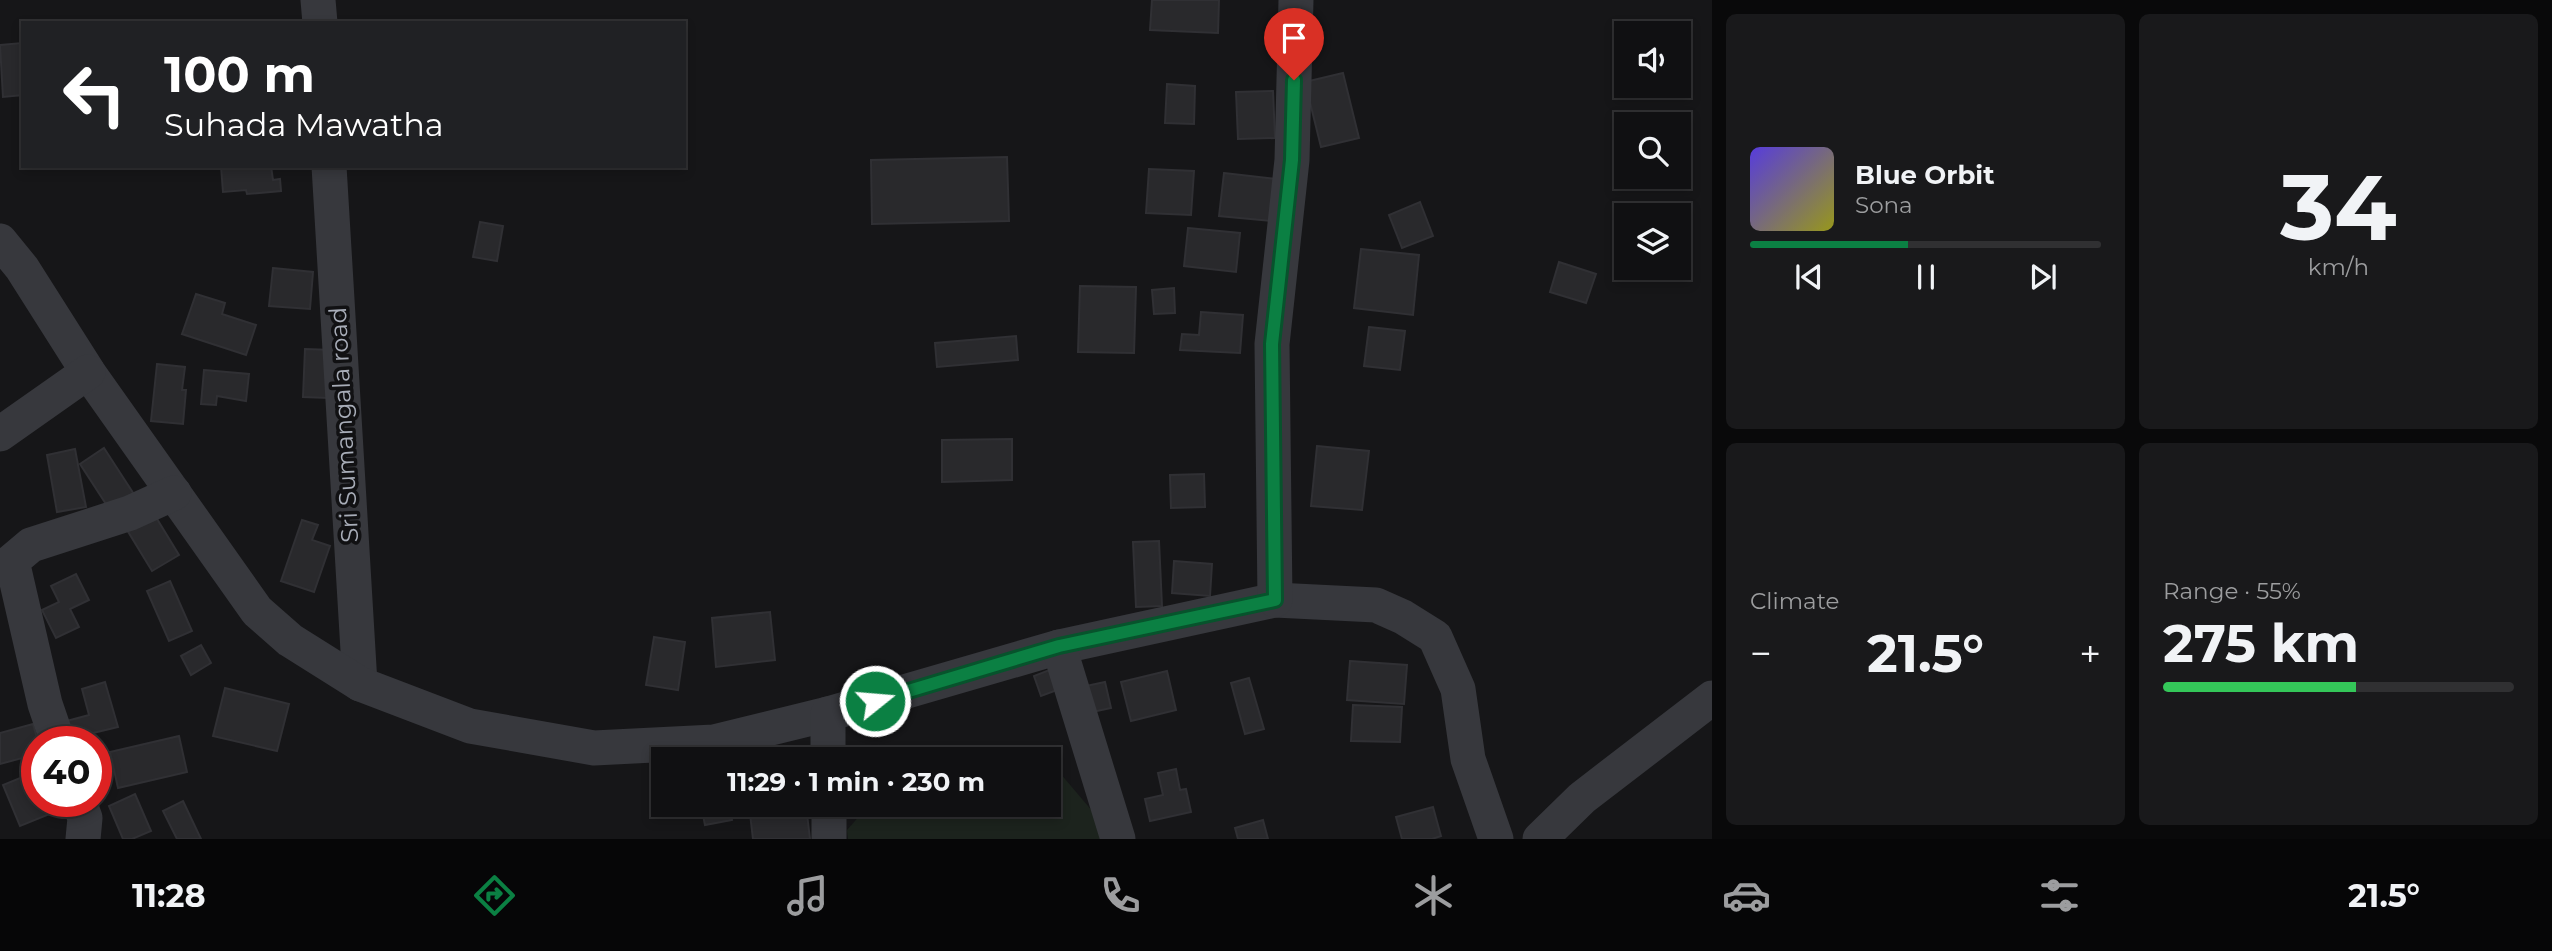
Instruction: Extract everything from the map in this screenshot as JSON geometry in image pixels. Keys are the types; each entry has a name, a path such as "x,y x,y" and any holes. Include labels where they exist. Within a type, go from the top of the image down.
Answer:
{"street":[{"path":"318,0 320,21"},
{"path":"1275,600 1272,344 1292,160 1296,0"},
{"name":"Sri Sumangala road","path":"328,168 360,684"},
{"path":"0,241 22,268 88,372 257,611 290,640 360,684 470,726 594,748 713,742 828,714 1059,646 1275,600 1376,605 1403,617 1435,638 1458,690 1468,759 1496,839"},
{"path":"0,434 88,372"},
{"path":"53,726 12,561 31,545 130,513 174,493"},
{"path":"1059,646 1118,839"},
{"path":"1540,839 1582,799 1712,698"},
{"path":"828,714 828,747"},
{"path":"83,839 85,817"},
{"path":"829,817 829,839"}],"shaded area":[{"path":"1061,774 1105,826 1108,839 848,839 847,830 858,817 1061,817"}],"building":[{"path":"1152,0 1219,0 1218,33 1150,30"},
{"path":"21,43 21,95 3,97 0,45"},
{"path":"1343,73 1359,138 1321,147 1305,82"},
{"path":"1167,84 1195,86 1194,124 1165,123"},
{"path":"1273,91 1275,138 1238,139 1236,92"},
{"path":"1007,157 1009,221 872,224 871,160"},
{"path":"221,168 271,168 273,180 280,179 281,191 247,194 246,190 223,192"},
{"path":"1149,169 1194,171 1191,215 1146,213"},
{"path":"1224,173 1277,179 1272,221 1219,216"},
{"path":"1420,202 1433,236 1402,248 1389,215"},
{"path":"480,222 503,226 497,261 473,257"},
{"path":"1188,228 1240,233 1236,272 1184,266"},
{"path":"1361,249 1419,255 1413,315 1354,308"},
{"path":"1559,262 1596,274 1586,303 1550,292"},
{"path":"273,268 313,272 310,309 269,306"},
{"path":"1080,286 1136,287 1134,353 1078,352"},
{"path":"1174,288 1175,313 1154,314 1152,290"},
{"path":"196,294 225,303 222,314 256,325 246,355 182,334"},
{"path":"1201,312 1243,315 1240,353 1180,350 1182,334 1199,335"},
{"path":"1369,327 1405,331 1400,370 1364,366"},
{"path":"1016,336 1018,360 937,367 935,343"},
{"path":"305,349 332,350 329,398 303,397"},
{"path":"157,364 185,367 182,390 186,390 183,424 151,421"},
{"path":"204,370 249,374 246,401 217,396 216,405 201,404"},
{"path":"1012,439 1012,480 942,482 942,440"},
{"path":"1317,446 1369,451 1362,510 1311,506"},
{"path":"104,448 139,502 115,518 80,464"},
{"path":"75,449 86,507 57,512 47,455"},
{"path":"1204,474 1205,507 1171,508 1170,475"},
{"path":"151,509 179,555 152,571 124,525"},
{"path":"302,520 318,525 312,540 330,546 314,592 281,581"},
{"path":"1159,541 1162,606 1136,607 1133,542"},
{"path":"1174,561 1212,564 1210,596 1172,593"},
{"path":"76,574 89,600 70,609 79,627 56,638 42,610 59,602 51,586"},
{"path":"170,581 192,631 169,641 147,591"},
{"path":"770,612 775,660 716,667 712,618"},
{"path":"654,637 685,642 678,690 646,685"},
{"path":"201,645 211,663 191,675 181,656"},
{"path":"1350,661 1407,665 1404,704 1347,700"},
{"path":"1052,669 1060,689 1041,696 1034,676"},
{"path":"1167,671 1176,710 1131,721 1121,682"},
{"path":"1249,678 1264,729 1245,734 1231,683"},
{"path":"105,682 118,727 64,726 63,722 89,715 82,689"},
{"path":"1105,682 1111,708 1092,712 1086,686"},
{"path":"225,688 289,704 277,751 213,736"},
{"path":"1353,705 1402,707 1400,742 1351,741"},
{"path":"21,727 21,758 0,764 0,733"},
{"path":"179,736 187,772 118,788 112,752"},
{"path":"1176,769 1180,790 1186,789 1191,812 1150,821 1145,799 1163,795 1158,773"},
{"path":"21,778 21,817 42,817 20,826 3,785"},
{"path":"135,794 151,831 132,839 123,839 112,813 112,805"},
{"path":"183,801 201,839 177,839 163,811"},
{"path":"1433,807 1441,836 1432,839 1402,839 1396,817"},
{"path":"703,817 732,817 732,820 705,825"},
{"path":"750,817 807,817 810,839 753,839"},
{"path":"1263,820 1268,839 1238,839 1235,828"}],"route":[{"path":"875,701 1059,646 1275,600 1272,344 1292,160 1294,80"}]}
